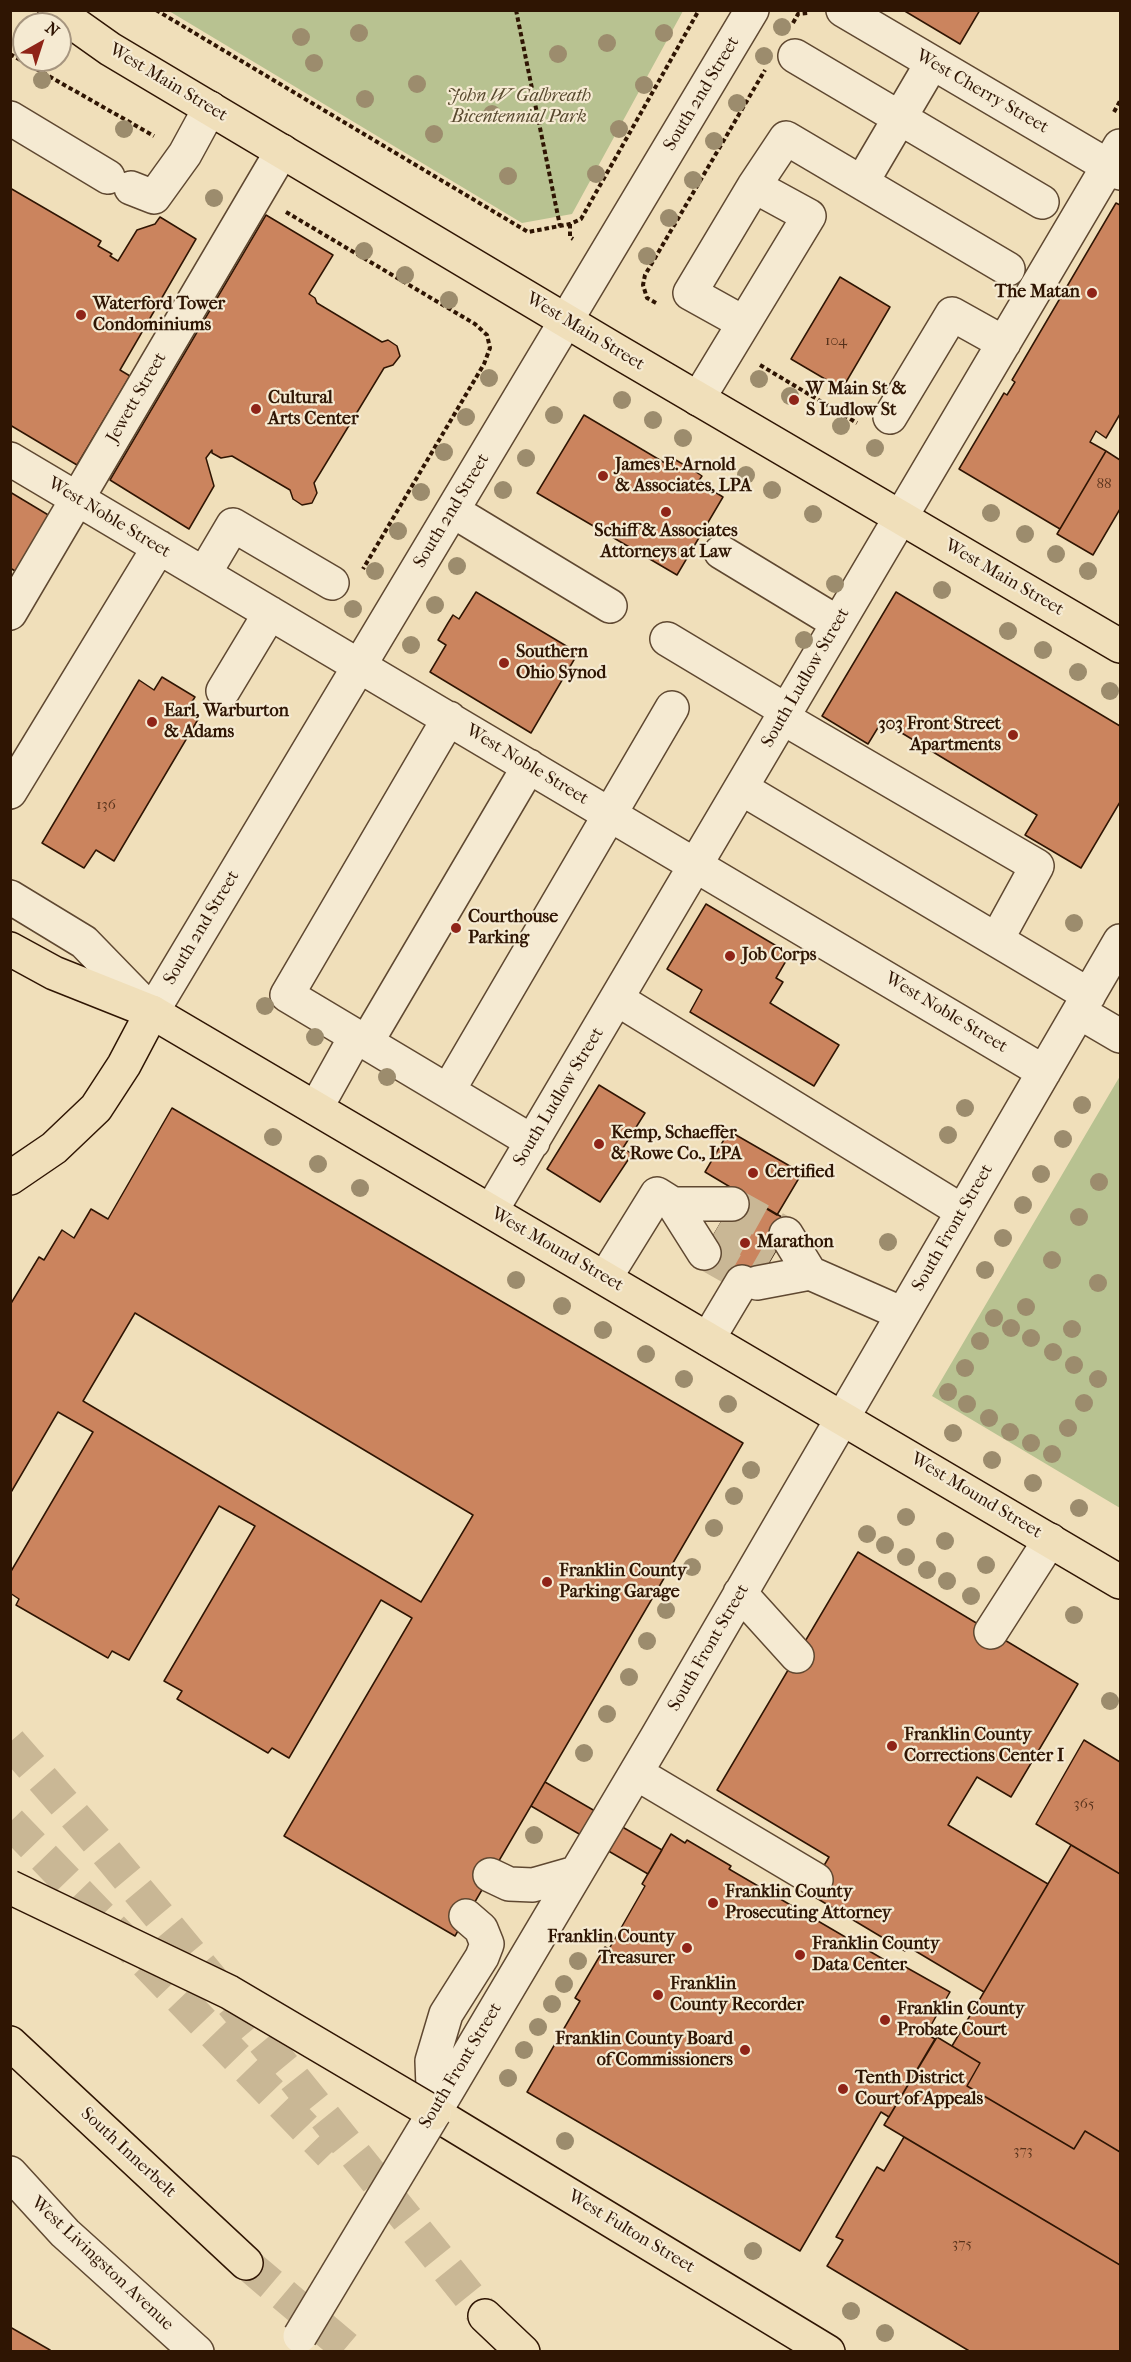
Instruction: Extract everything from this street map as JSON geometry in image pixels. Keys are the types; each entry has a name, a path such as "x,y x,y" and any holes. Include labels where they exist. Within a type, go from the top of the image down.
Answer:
{"main road":[{"name":"West Main Street","path":"55,10 110,49 566,321 1120,646"},
{"path":"10,948 54,973 152,1012 124,1065 96,1108 54,1148 10,1178"},
{"name":"West Mound Street","path":"152,1012 1120,1582"},
{"name":"West Fulton Street","path":"10,1887 229,1992 434,2113 828,2352"},
{"name":"South Innerbelt","path":"10,2043 246,2263"},
{"path":"485,2316 523,2352"}],"street":[{"name":"South 2nd Street","path":"152,1012 752,10"},
{"name":"West Cherry Street","path":"843,10 933,63 1116,162"},
{"path":"795,56 1042,202"},
{"path":"862,182 933,63"},
{"path":"10,118 119,182 154,197 185,154 210,108"},
{"path":"744,323 690,293 754,186 786,138 1008,269"},
{"name":"Jewett Street","path":"15,596 77,499 282,151"},
{"name":"South Ludlow Street","path":"491,1211 1004,344 1116,162"},
{"path":"698,399 809,216 754,186"},
{"path":"890,417 952,314 1004,344"},
{"name":"West Noble Street","path":"10,459 1044,1072"},
{"path":"453,511 610,606"},
{"path":"204,574 233,525 332,583"},
{"path":"10,792 159,548"},
{"path":"721,552 838,623"},
{"path":"223,691 270,613"},
{"path":"667,639 785,714 1037,866 997,939"},
{"path":"448,1091 672,708"},
{"path":"448,718 287,994 533,1142"},
{"path":"316,1108 529,766"},
{"path":"741,788 997,939 1084,1003 1120,1036"},
{"name":"West Mound Street","path":"10,897 84,942 152,1012"},
{"name":"South Front Street","path":"291,2352 636,1773 1120,942"},
{"path":"617,999 962,1211"},
{"path":"605,1278 657,1194 717,1229 673,1204"},
{"path":"764,1265 810,1273 903,1314"},
{"path":"764,1265 810,1273"},
{"path":"708,1339 764,1265"},
{"path":"991,1632 1050,1540"},
{"path":"740,1593 797,1656"},
{"path":"636,1773 816,1880"},
{"path":"490,1875 509,1884 533,1885 575,1873"},
{"path":"434,2113 432,2061 446,2014 482,1957 487,1944 481,1929 466,1916"},
{"name":"West Livingston Avenue","path":"10,2173 65,2233 197,2352"}],"path":[{"path":"156,10 528,232 581,219 699,10"},
{"path":"516,10 560,226"},
{"path":"10,54 185,154"},
{"path":"256,195 475,324 487,335 490,348 484,364 362,570"}],"green space":[{"name":"John W Galbreath Bicentennial Park","path":"169,11 683,11 572,214 522,223"},
{"path":"1120,1076 1120,1508 932,1396"}],"building":[{"path":"903,10 980,10 960,44"},
{"name":"Waterford Tower Condominiums","path":"10,188 101,241 98,246 112,254 110,256 118,261 137,230 155,224 160,217 196,239 120,370 130,376 77,465 10,425"},
{"name":"The Matan","path":"1116,203 1120,205 1120,414 1106,438 1096,431 1090,442 1106,451 1060,529 959,469 1004,393 1007,395 1015,382 1012,380"},
{"name":"Cultural Arts Center","path":"266,215 333,255 309,294 315,298 317,303 382,342 388,340 397,346 400,356 393,365 384,368 314,483 317,493 312,503 302,505 293,499 290,490 232,456 221,458 212,453 212,450 206,458 214,486 189,529 110,480"},
{"path":"840,277 890,307 842,389 791,359"},
{"path":"584,415 670,466 674,459 693,470 702,476 698,482 723,497 677,575 537,493"},
{"path":"1106,451 1120,460 1120,509 1093,555 1057,534"},
{"path":"10,492 50,516 17,572 10,568"},
{"name":"Southern Ohio Synod","path":"476,592 578,653 531,733 430,672 446,645 438,640 453,615 459,619"},
{"name":"303 Front Street Apartments","path":"896,592 1120,726 1120,802 1081,868 1025,835 1037,815 882,721 868,744 822,716"},
{"path":"162,677 195,697 188,708 200,716 114,861 96,850 84,868 42,843 139,680 154,690"},
{"path":"706,904 790,954 776,978 783,982 770,1003 839,1045 814,1086 690,1012 702,990 667,969"},
{"path":"599,1085 645,1113 623,1148 632,1154 600,1202 547,1169"},
{"name":"Franklin County Parking Garage","path":"172,1108 743,1443 455,1936 284,1836 412,1618 381,1600 289,1758 272,1748 268,1753 177,1699 182,1691 164,1681 255,1526 219,1506 129,1660 112,1651 108,1658 16,1605 19,1599 10,1593 10,1573 93,1432 58,1412 10,1494 10,1305 39,1257 44,1260 62,1230 74,1238 91,1209 108,1219","holes":["135,1313 473,1515 421,1602 83,1401"]},
{"name":"Certified","path":"729,1131 802,1173 777,1215 705,1172"},
{"name":"Marathon","path":"739,1192 792,1223 754,1288 701,1257"},
{"name":"Franklin County Corrections Center I","path":"858,1552 1078,1684 1011,1797 977,1777 948,1825 1048,1884 984,1992 907,1946 905,1951 808,1893 829,1857 717,1790"},
{"path":"1084,1740 1120,1762 1120,1874 1036,1824"},
{"path":"545,1782 662,1850 648,1874 531,1806"},
{"path":"671,1834 685,1843 687,1840 731,1866 729,1869 900,1969 902,1965 950,1992 926,2034 935,2039 889,2117 881,2112 800,2251 527,2092 580,2001 575,1998 605,1947 609,1949"},
{"path":"1071,1845 1120,1874 1120,2152 1085,2131 1074,2149 967,2086 980,2063 952,2046"},
{"path":"937,2037 980,2063 967,2086 1074,2149 1085,2131 1120,2152 1120,2265 884,2125"},
{"path":"904,2137 1120,2265 1120,2352 971,2352 827,2266 843,2240 836,2237 877,2167 884,2171"},
{"path":"10,2327 50,2350 52,2352 10,2352"}],"tunnel":[{"path":"732,1204 786,1234"},
{"path":"716,1230 770,1261"},
{"path":"704,1253 757,1283"},
{"path":"10,1742 101,1846 288,2071 485,2316"},
{"path":"10,1822 330,2154"},
{"path":"246,2263 351,2352"}],"place":[{"name":"The Matan","path":"1092,293"},
{"name":"Waterford Tower Condominiums","path":"81,315"},
{"name":"W Main St & S Ludlow St","path":"794,400"},
{"name":"Cultural Arts Center","path":"256,409"},
{"name":"James E. Arnold & Associates, LPA","path":"603,476"},
{"name":"Schiff & Associates Attorneys at Law","path":"666,512"},
{"name":"Southern Ohio Synod","path":"504,663"},
{"name":"Earl, Warburton & Adams","path":"152,722"},
{"name":"303 Front Street Apartments","path":"1013,735"},
{"name":"Courthouse Parking","path":"456,928"},
{"name":"Job Corps","path":"730,956"},
{"name":"Kemp, Schaeffer & Rowe Co., LPA","path":"599,1144"},
{"name":"Certified","path":"753,1173"},
{"name":"Marathon","path":"745,1243"},
{"name":"Franklin County Parking Garage","path":"547,1582"},
{"name":"Franklin County Corrections Center I","path":"892,1746"},
{"name":"Franklin County Prosecuting Attorney","path":"713,1903"},
{"name":"Franklin County Treasurer","path":"687,1948"},
{"name":"Franklin County Data Center","path":"800,1955"},
{"name":"Franklin County Recorder","path":"658,1995"},
{"name":"Franklin County Probate Court","path":"885,2020"},
{"name":"Franklin County Board of Commissioners","path":"745,2050"},
{"name":"Tenth District Court of Appeals","path":"843,2089"}]}
